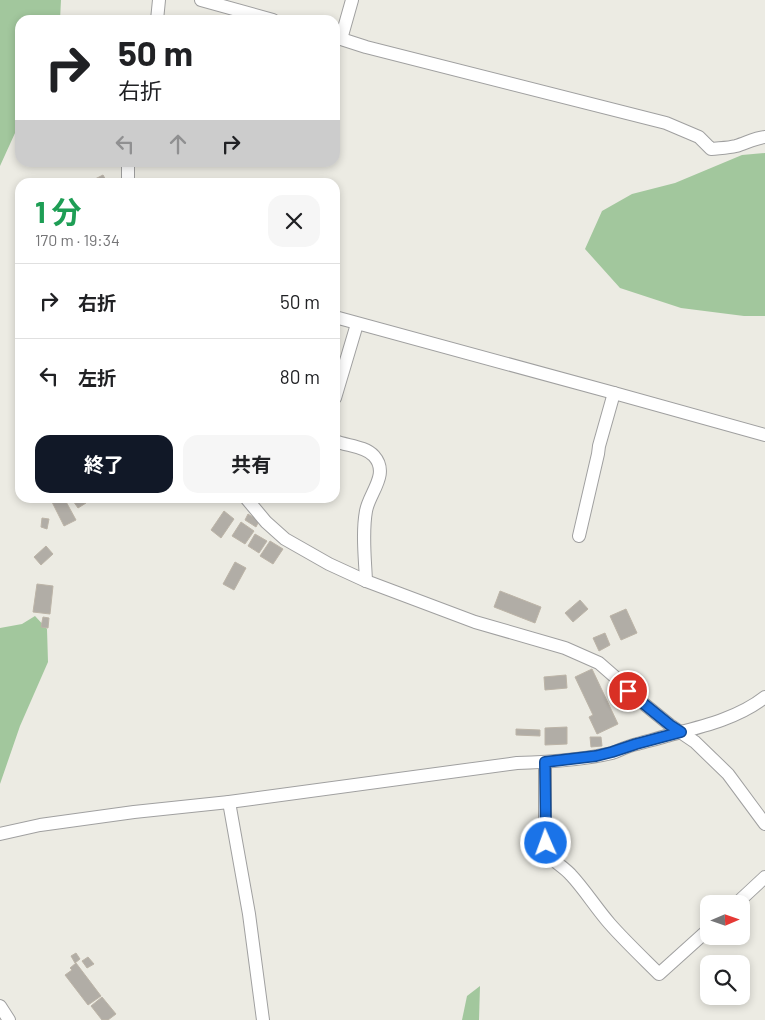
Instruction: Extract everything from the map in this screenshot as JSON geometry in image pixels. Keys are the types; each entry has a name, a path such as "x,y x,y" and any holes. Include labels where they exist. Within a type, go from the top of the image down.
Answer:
{"street":[{"path":"158,15 159,0"},
{"path":"201,0 255,15"},
{"path":"340,33 352,0"},
{"path":"340,39 666,123 699,137 711,148 736,146 759,138 765,138"},
{"path":"340,319 765,435"},
{"path":"340,381 357,324"},
{"path":"578,536 599,446 614,393"},
{"path":"340,442 373,455 379,466 379,479 366,508 366,581"},
{"path":"250,503 266,522 285,539 329,564 366,581 483,625 565,648 600,663 628,691 694,742 728,774 765,824"},
{"path":"0,834 40,825 134,812 230,802 517,763 596,756 729,717 765,697"},
{"path":"545,762 546,850 553,860 569,873 588,894 610,924 659,974 700,937"},
{"path":"230,802 249,914 263,1020"},
{"path":"746,895 765,877"},
{"path":"0,1006 9,1020"}],"green space":[{"path":"0,0 61,0 60,15 15,15 15,133 0,166"},
{"path":"765,153 765,316 744,316 681,308 620,288 585,249 602,211 632,194 675,183 742,155"},
{"path":"35,616 47,629 48,662 20,726 0,784 0,628 22,624"},
{"path":"480,986 479,1020 462,1020 467,996"}],"building":[{"path":"52,503 67,503 76,520 64,526"},
{"path":"74,503 86,503 78,508"},
{"path":"224,511 234,519 221,538 211,530"},
{"path":"248,514 259,521 256,527 245,520"},
{"path":"42,518 49,519 47,529 41,527"},
{"path":"241,522 254,531 245,544 232,536"},
{"path":"255,534 267,541 259,553 248,546"},
{"path":"270,541 283,549 273,564 260,556"},
{"path":"46,546 53,554 41,565 34,557"},
{"path":"235,562 246,568 234,590 223,584"},
{"path":"37,584 53,586 50,614 33,612"},
{"path":"500,591 541,607 535,623 494,607"},
{"path":"580,600 588,609 573,622 565,613"},
{"path":"626,609 637,633 621,640 610,616"},
{"path":"43,617 49,618 48,628 41,627"},
{"path":"605,633 610,645 599,651 593,638"},
{"path":"592,669 618,724 597,734 589,717 593,715 575,677"},
{"path":"566,675 567,688 545,690 544,677"},
{"path":"567,727 567,744 545,745 545,728"},
{"path":"516,729 540,730 540,736 516,735"},
{"path":"590,737 601,737 602,746 591,747"},
{"path":"76,953 80,959 75,963 71,956"},
{"path":"88,957 94,964 87,968 82,961"},
{"path":"76,963 101,996 88,1005 65,975 72,970 70,968"},
{"path":"102,997 116,1014 108,1020 102,1020 91,1006"}],"route":[{"path":"546,843 545,762 596,756 681,732 628,691"}]}
